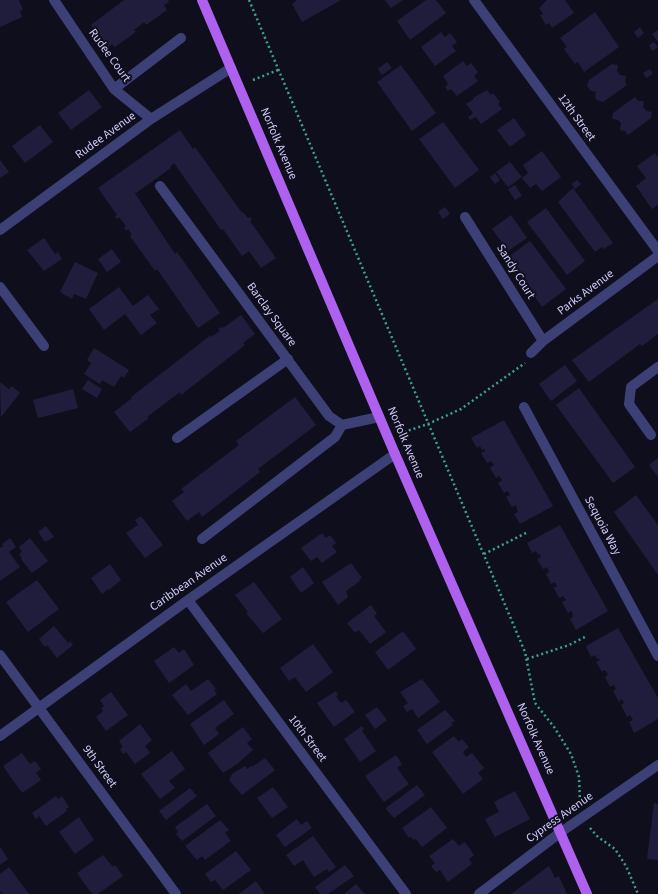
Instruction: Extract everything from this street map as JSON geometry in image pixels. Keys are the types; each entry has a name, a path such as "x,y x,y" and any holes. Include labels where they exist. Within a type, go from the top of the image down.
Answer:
{"main road":[{"name":"Norfolk Avenue","path":"202,0 395,454 587,894"}],"street":[{"name":"Rudee Court","path":"54,0 114,89 152,119"},
{"name":"12th Street","path":"474,0 658,251"},
{"path":"114,89 181,38"},
{"name":"Rudee Avenue","path":"0,230 152,119 231,68"},
{"name":"Barclay Square","path":"160,186 329,416 342,425"},
{"name":"Sandy Court","path":"465,217 543,341"},
{"name":"Parks Avenue","path":"531,353 543,341 658,256"},
{"path":"0,287 44,346"},
{"path":"177,438 288,359"},
{"path":"651,435 629,404 631,386 658,367"},
{"name":"Sequoia Way","path":"524,407 658,656"},
{"path":"202,539 335,437 342,425 380,417"},
{"name":"Caribbean Avenue","path":"0,736 188,600 395,454"},
{"name":"10th Street","path":"188,600 406,894"},
{"name":"9th Street","path":"0,655 176,894"},
{"name":"Cypress Avenue","path":"479,894 561,832 658,764"}],"path":[{"path":"249,0 527,659 535,702 554,727 571,754 579,777 579,796 583,817 598,837 615,849 626,866 638,894"},
{"path":"253,80 278,70"},
{"path":"404,432 428,424 461,409 525,363 531,353"},
{"path":"484,554 528,532"},
{"path":"527,659 569,645 585,637"}],"building":[{"path":"0,0 19,0 23,10 20,11 22,17 0,27"},
{"path":"124,0 168,0 169,2 164,5 167,10 146,25 144,22 134,30 136,32 115,47 112,44 107,48 91,25"},
{"path":"297,0 341,0 302,22 292,4"},
{"path":"385,0 403,0 391,8"},
{"path":"426,0 436,0 446,13 410,40 397,21"},
{"path":"547,0 565,0 574,13 552,28 549,23 546,25 540,15 543,14 539,8"},
{"path":"595,12 619,47 584,72 578,62 575,64 564,49 567,47 560,38"},
{"path":"640,27 644,33 638,38 634,32"},
{"path":"658,30 658,42 652,34"},
{"path":"441,32 445,37 450,33 457,42 452,46 456,51 435,66 421,47"},
{"path":"654,42 658,47 652,51 649,45"},
{"path":"463,61 467,66 471,63 478,72 474,76 478,81 457,96 451,89 448,91 445,87 448,84 443,76"},
{"path":"387,62 392,68 382,75 378,69"},
{"path":"612,64 618,65 617,71 620,75 626,76 625,81 627,85 603,102 597,100 595,97 596,92 591,91 587,86 589,80"},
{"path":"401,65 436,113 412,131 377,82"},
{"path":"650,69 653,74 646,78 643,73"},
{"path":"89,90 102,107 71,130 58,113"},
{"path":"487,90 491,95 493,93 500,102 498,104 502,109 481,124 476,117 470,120 468,117 473,113 466,104"},
{"path":"635,97 638,101 644,101 643,107 646,111 652,112 651,118 628,135 625,131 620,130 621,123 618,120 612,119 613,113"},
{"path":"514,118 526,135 510,147 497,130"},
{"path":"443,122 479,170 455,188 419,139"},
{"path":"40,125 53,142 25,163 12,146"},
{"path":"180,130 193,149 195,147 242,213 243,212 248,218 250,217 252,220 250,221 276,258 261,268 249,251 242,256 223,229 221,230 174,163 170,167 171,168 136,193 134,192 175,254 177,252 220,313 198,328 157,269 155,271 130,236 132,235 128,229 126,231 124,228 126,226 119,217 117,219 115,216 117,215 98,188"},
{"path":"542,151 561,177 542,191 536,184 530,188 522,178 528,173 523,165"},
{"path":"655,153 658,157 658,205 652,209 636,186 646,178 637,166"},
{"path":"0,160 9,172 0,178"},
{"path":"510,162 522,177 508,187 496,172"},
{"path":"495,173 500,180 495,184 490,177"},
{"path":"577,180 581,184 575,189 572,184"},
{"path":"515,185 522,196 515,200 508,189"},
{"path":"573,188 613,243 604,249 602,247 595,252 558,202"},
{"path":"445,207 450,214 443,219 438,212"},
{"path":"546,208 585,261 567,275 527,222"},
{"path":"511,215 527,238 508,251 492,229"},
{"path":"44,238 55,254 58,252 62,259 44,271 27,250"},
{"path":"530,241 566,289 542,307 507,258"},
{"path":"112,249 121,262 107,272 98,259"},
{"path":"75,262 98,273 86,299 74,294 72,299 60,292"},
{"path":"119,287 133,306 148,295 159,309 150,315 157,323 141,335 125,314 104,330 89,309"},
{"path":"658,299 658,334 642,346 640,344 589,382 572,360"},
{"path":"241,315 255,334 243,343 245,345 181,395 180,392 130,432 114,412 210,335 211,337 220,331 218,329 223,328"},
{"path":"94,348 129,370 124,378 121,376 114,387 102,380 100,384 84,374 91,363 87,360"},
{"path":"565,365 577,381 551,401 539,384"},
{"path":"88,380 102,389 97,398 82,389"},
{"path":"0,382 9,389 12,386 20,393 1,417"},
{"path":"579,388 635,467 613,483 556,405"},
{"path":"73,389 78,408 38,418 33,400"},
{"path":"295,397 316,425 258,469 260,472 202,517 199,512 187,521 172,501 184,492 181,489 239,445 236,441"},
{"path":"504,420 553,506 520,524 514,514 518,512 516,505 512,507 506,497 510,495 508,491 504,493 498,483 502,480 499,476 496,478 490,468 494,465 491,461 487,463 481,453 485,451 484,449 482,450 480,446 477,448 471,438"},
{"path":"658,458 658,477 649,465"},
{"path":"636,495 658,525 658,575 614,512"},
{"path":"141,516 163,545 145,558 126,533 138,525 135,520"},
{"path":"560,525 608,611 576,630 570,619 573,617 572,611 568,613 562,602 566,600 563,596 559,598 554,588 557,586 555,582 551,584 546,574 549,572 547,567 543,569 537,559 541,557 540,554 538,555 536,551 532,553 527,543"},
{"path":"46,526 54,537 45,542 38,532"},
{"path":"322,533 326,538 330,535 336,543 332,546 337,552 322,563 317,557 311,561 301,548"},
{"path":"10,538 16,547 9,552 20,567 0,581 0,548 3,546 2,544"},
{"path":"30,538 48,561 32,573 19,554 22,552 19,547"},
{"path":"351,563 362,578 346,591 348,597 338,605 322,582"},
{"path":"110,564 121,580 102,594 91,578"},
{"path":"303,567 314,583 301,593 290,577"},
{"path":"37,580 59,609 28,632 6,602"},
{"path":"254,582 282,619 263,633 246,613 248,612 235,595"},
{"path":"371,605 377,614 374,616 386,632 370,644 359,630 355,633 347,623"},
{"path":"54,626 68,643 70,641 73,645 57,658 47,645 45,647 39,639"},
{"path":"618,628 658,698 658,719 634,733 629,722 633,720 630,715 627,717 621,705 624,703 622,699 619,702 613,691 616,689 614,685 610,687 605,677 608,675 605,670 602,672 596,662 600,660 598,658 597,659 595,655 591,657 586,646"},
{"path":"403,631 416,649 388,670 375,652"},
{"path":"313,644 333,672 306,692 295,677 289,681 280,668"},
{"path":"174,647 179,653 184,649 194,665 169,683 154,661"},
{"path":"208,679 216,689 214,690 217,694 188,715 172,695 186,684 191,691"},
{"path":"422,679 440,702 418,718 412,709 407,712 403,706 408,703 400,692"},
{"path":"336,691 338,695 336,696 341,703 346,700 355,712 334,727 317,703"},
{"path":"111,692 128,715 106,731 96,717 103,711 101,708 104,706 100,700"},
{"path":"224,700 234,714 215,728 219,734 204,745 190,724"},
{"path":"377,707 387,720 375,729 365,715"},
{"path":"445,710 455,721 451,723 453,725 427,744 417,730"},
{"path":"140,724 152,740 145,746 150,753 135,764 126,752 123,754 120,749 123,747 119,741"},
{"path":"362,726 364,729 362,731 376,751 360,762 344,739"},
{"path":"243,727 252,739 247,743 253,750 237,764 223,773 208,753"},
{"path":"454,736 459,742 462,739 469,747 463,752 466,757 472,753 484,768 478,773 483,779 463,794 432,752"},
{"path":"172,751 185,769 169,781 175,788 160,799 141,774"},
{"path":"22,753 30,764 35,761 41,769 36,773 41,780 22,793 3,766"},
{"path":"396,755 402,764 397,768 409,784 384,802 365,776"},
{"path":"265,758 275,770 242,795 229,780 232,774 245,766 247,769 251,766 252,767"},
{"path":"417,785 425,795 394,818 386,809 387,807"},
{"path":"273,787 288,807 272,818 257,798"},
{"path":"190,788 197,796 166,820 159,811"},
{"path":"515,791 530,819 495,837 485,819 499,812 494,802"},
{"path":"56,796 58,799 62,796 69,807 66,809 67,811 46,826 39,816 36,819 32,813"},
{"path":"654,803 658,804 658,860 647,859"},
{"path":"207,804 216,816 182,841 176,834 178,832 175,827"},
{"path":"431,807 447,828 422,847 416,839 414,840 411,837 409,838 402,828"},
{"path":"79,817 94,840 75,854 59,832"},
{"path":"297,819 301,825 307,821 312,828 285,847 276,835"},
{"path":"220,820 229,830 225,833 231,841 205,860 202,856 197,860 185,846"},
{"path":"313,836 336,867 329,872 327,869 314,877 303,860 294,866 286,855"},
{"path":"453,839 459,846 465,842 474,855 469,859 472,864 448,882 440,870 436,872 431,866 435,863 429,856"},
{"path":"0,847 8,859 0,865"},
{"path":"236,851 251,870 223,890 215,880 211,882 205,874"},
{"path":"103,855 113,867 115,865 123,876 98,894 92,894 77,873"},
{"path":"345,865 354,876 328,894 320,894 315,887"},
{"path":"549,866 555,878 559,876 567,894 511,894"},
{"path":"9,867 29,894 2,894 0,891 0,874"},
{"path":"256,881 265,894 239,894"},
{"path":"356,884 365,894 344,894"}]}
